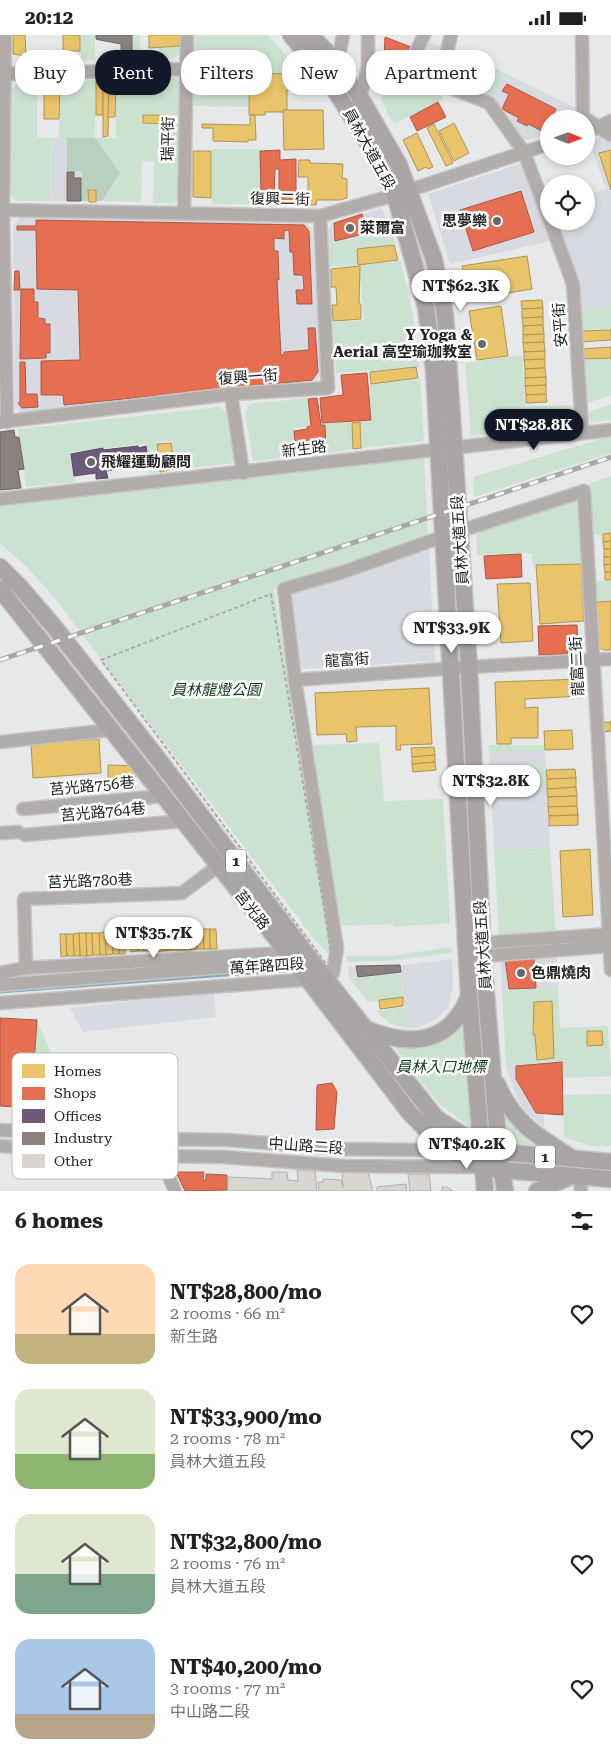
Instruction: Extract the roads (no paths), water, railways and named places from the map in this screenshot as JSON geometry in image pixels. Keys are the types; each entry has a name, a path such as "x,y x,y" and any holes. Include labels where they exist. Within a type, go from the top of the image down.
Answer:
{"main road":[{"name":"員林大道五段","path":"291,35 303,50"},
{"name":"員林大道五段","path":"310,35 325,50"},
{"name":"員林大道五段","path":"356,92 400,165 401,193 426,307 434,370 469,996 484,1191"},
{"name":"員林大道五段","path":"338,95 401,193 434,259 445,314 469,667 483,949 499,1152 503,1171 504,1191"},
{"name":"莒光路","path":"0,567 56,629 152,751 311,960 330,976 364,1028 436,1118 480,1146"},
{"name":"莒光路","path":"0,589 290,957 409,1112 448,1149 468,1161 483,1167"},
{"path":"364,1028 399,1040 413,1041 426,1039 440,1033 452,1023 464,1008 469,996"},
{"path":"491,1057 497,1083 504,1099 517,1119 533,1134 576,1160"},
{"name":"中山路二段","path":"480,1146 499,1152 611,1162"},
{"name":"中山路二段","path":"483,1167 577,1181 611,1179"},
{"path":"537,1191 577,1181"}],"street":[{"path":"4,422 2,211 5,35"},
{"name":"瑞平街","path":"187,35 187,50"},
{"path":"340,50 343,35"},
{"path":"368,35 368,50"},
{"path":"417,50 424,35"},
{"path":"447,50 451,35"},
{"path":"582,35 583,110"},
{"path":"3,74 181,69"},
{"path":"353,120 366,75"},
{"name":"瑞平街","path":"184,213 186,95"},
{"name":"安平街","path":"467,95 489,103 524,152 540,196"},
{"path":"595,129 611,121"},
{"path":"595,131 611,135"},
{"name":"復興二街","path":"2,211 320,215 401,193 540,147"},
{"name":"復興一街","path":"4,422 231,394 328,388 320,215"},
{"name":"安平街","path":"553,230 573,284 582,431"},
{"path":"231,394 243,473"},
{"name":"新生路","path":"0,499 243,473 582,431 611,430"},
{"name":"龍富二街","path":"460,531 584,491 611,970"},
{"path":"330,976 336,948 335,939 295,680 284,589 343,572 442,537"},
{"name":"龍富街","path":"295,680 451,668 611,659"},
{"path":"0,742 111,730"},
{"name":"莒光路756巷","path":"23,809 163,796"},
{"name":"莒光路764巷","path":"0,833 22,834 183,821"},
{"name":"莒光路780巷","path":"26,968 24,899 182,893 218,866"},
{"path":"483,949 610,940"},
{"path":"0,973 26,968 290,957"},
{"name":"萬年路四段","path":"0,985 290,957 311,960"},
{"name":"萬年路四段","path":"0,1003 330,976"},
{"name":"中山路二段","path":"178,1139 228,1140 345,1149 448,1149 480,1146"},
{"name":"中山路二段","path":"178,1156 224,1157 344,1166 483,1167"},
{"path":"171,1179 176,1191"}],"waterway":[{"path":"0,992 294,970"}],"railway":[{"path":"0,660 611,457"}],"place":[{"name":"思夢樂","path":"497,221"},
{"name":"萊爾富","path":"350,228"},
{"name":"Y Yoga & Aerial 高空瑜珈教室","path":"482,344"},
{"name":"飛耀運動顧問","path":"91,462"},
{"name":"色鼎燒肉","path":"521,973"}],"park label":[{"name":"員林龍燈公園","path":"216,690"},
{"name":"員林入口地標","path":"441,1067"}]}
